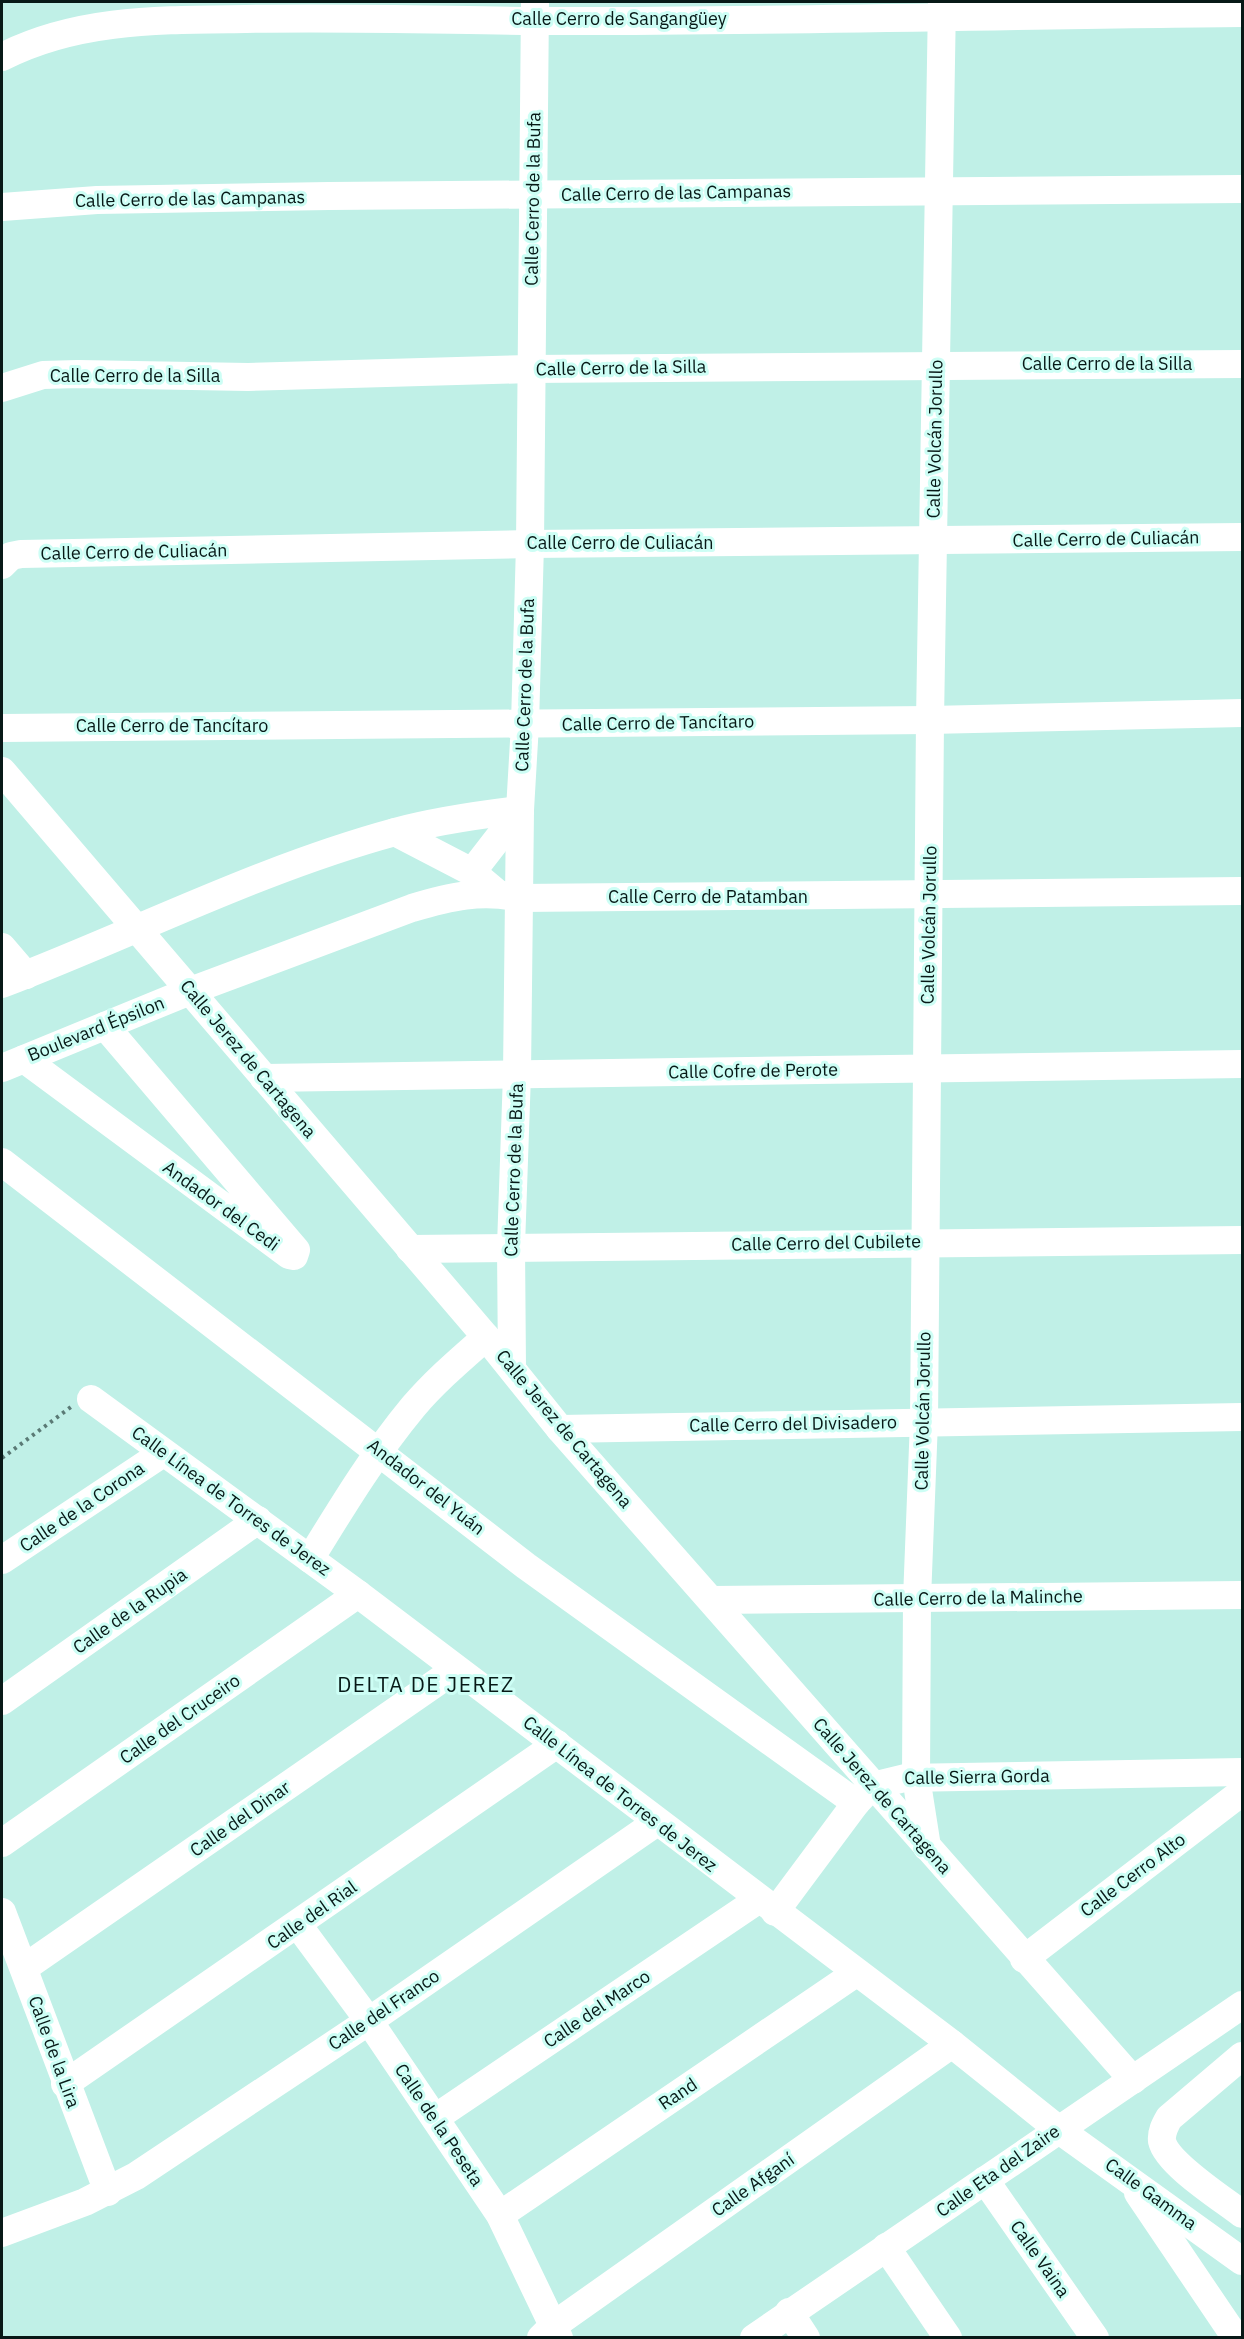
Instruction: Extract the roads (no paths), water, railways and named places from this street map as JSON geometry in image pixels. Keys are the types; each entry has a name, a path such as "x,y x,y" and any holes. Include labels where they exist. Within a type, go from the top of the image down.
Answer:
{"street":[{"name":"Calle Cerro de Sangangüey","path":"2,57 26,44 63,33 105,24 168,20 534,11 941,9 1242,13"},
{"name":"Calle Volcán Jorullo","path":"927,1847 916,1777 917,1599 924,1421 927,1242 926,1069 941,9"},
{"name":"Calle Cerro de la Bufa","path":"512,1368 510,1246 517,1074 508,895 520,810 525,724 530,544 534,11"},
{"name":"Calle Cerro de las Campanas","path":"2,207 97,200 1242,189"},
{"name":"Calle Cerro de la Silla","path":"2,388 43,375 248,377 530,369 937,364 1242,364"},
{"name":"Calle Cerro de Culiacán","path":"2,565 11,556 21,554 530,544 1242,537"},
{"name":"Calle Cerro de Tancítaro","path":"2,728 930,720 1242,713"},
{"name":"Calle Jerez de Cartagena","path":"2,771 486,1337 560,1429 713,1600 864,1795 927,1847 1024,1959 1133,2079"},
{"path":"2,947 14,980 137,927 307,860 395,832 459,818 520,810"},
{"path":"472,872 520,810"},
{"path":"395,832 472,872 508,895"},
{"name":"Calle Cerro de Patamban","path":"190,990 412,908 449,897 508,895 930,896 1242,891"},
{"name":"Boulevard Épsilon","path":"13,1063 190,990"},
{"name":"Andador del Cedi","path":"13,1063 151,1155 289,1255 294,1256 296,1250 105,1026"},
{"name":"Calle Cofre de Perote","path":"264,1078 1242,1064"},
{"name":"Andador del Yuán","path":"2,1162 612,1630 864,1795"},
{"name":"Calle Cerro del Cubilete","path":"410,1249 510,1246 1242,1240"},
{"path":"310,1559 380,1451 414,1406 443,1375 486,1337"},
{"name":"Calle Línea de Torres de Jerez","path":"91,1399 358,1594 952,2044 1058,2129"},
{"name":"Calle Cerro del Divisadero","path":"560,1429 1242,1417"},
{"name":"Calle de la Corona","path":"2,1560 163,1453"},
{"name":"Calle de la Rupia","path":"2,1701 258,1520"},
{"name":"Calle del Cruceiro","path":"2,1843 358,1594"},
{"name":"Calle Cerro de la Malinche","path":"713,1600 1242,1595"},
{"name":"Calle del Dinar","path":"24,1968 456,1669"},
{"name":"Calle del Rial","path":"65,2084 556,1744"},
{"name":"Calle Sierra Gorda","path":"864,1795 890,1780 916,1777 1242,1772"},
{"name":"Calle Cerro Alto","path":"1024,1959 1242,1791"},
{"path":"767,1906 864,1795"},
{"name":"Calle del Franco","path":"2,2233 108,2192 171,2153 369,2021 657,1822"},
{"name":"Calle del Marco","path":"435,2118 767,1906"},
{"name":"Calle de la Lira","path":"2,1912 65,2084 108,2192"},
{"name":"Calle de la Peseta","path":"297,1925 369,2021 500,2216 551,2333"},
{"name":"Rand","path":"500,2216 856,1973"},
{"name":"Calle Eta del Zaire","path":"754,2337 1242,2005"},
{"name":"Calle Afganí","path":"551,2333 952,2044"},
{"path":"1242,2056 1169,2118 1163,2129 1162,2140 1166,2150 1185,2170 1242,2214"},
{"name":"Calle Gamma","path":"1058,2129 1242,2261"},
{"path":"1125,2175 1236,2337"},
{"name":"Calle Vaina","path":"985,2180 1095,2337"},
{"path":"886,2247 948,2337"},
{"path":"789,2312 806,2337"}],"district":[{"name":"DELTA DE JEREZ","path":"426,1685"}]}
